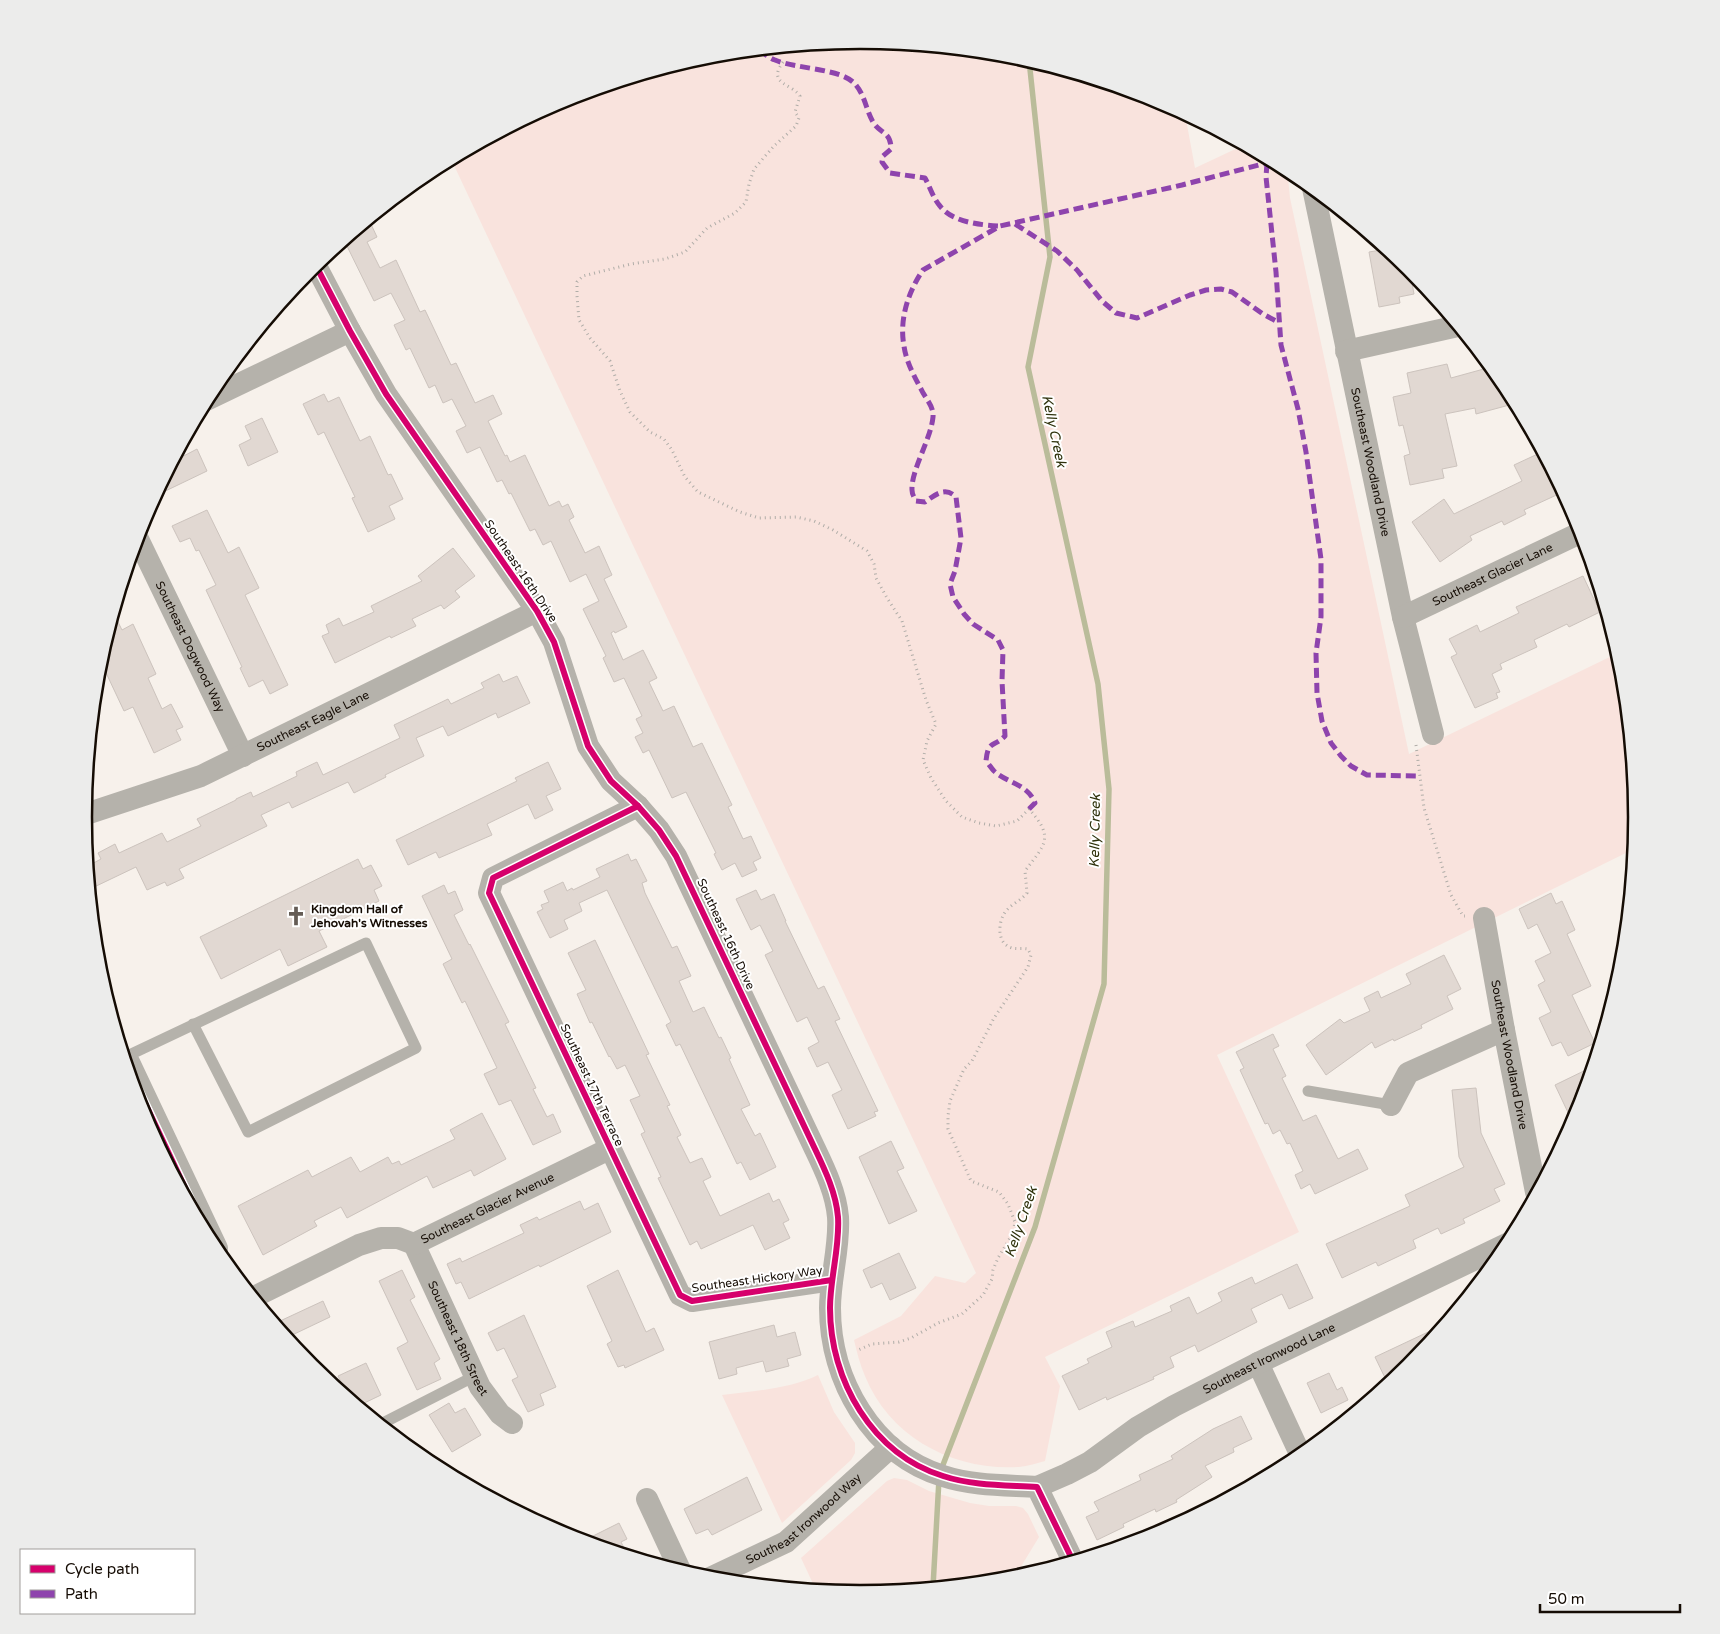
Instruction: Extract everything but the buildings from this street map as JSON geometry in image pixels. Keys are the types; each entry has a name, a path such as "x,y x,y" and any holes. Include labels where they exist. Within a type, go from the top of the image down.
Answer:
{"street":[{"name":"Southeast Woodland Drive","path":"1315,199 1404,617 1432,734"},
{"name":"Southeast 16th Drive","path":"320,271 350,331 386,394 537,611 554,642 588,746 610,781 638,806 659,830 676,856 815,1148 831,1184 838,1217 830,1308 835,1354 851,1398 872,1428 890,1447 914,1464 942,1476 969,1483 1037,1487"},
{"path":"1346,351 1452,327"},
{"path":"219,394 350,331"},
{"name":"Southeast Glacier Lane","path":"1404,617 1575,536"},
{"name":"Southeast Dogwood Way","path":"142,546 243,756"},
{"name":"Southeast Eagle Lane","path":"92,812 201,776 537,611"},
{"name":"Southeast 17th Terrace","path":"638,806 493,878 488,893 680,1296 686,1299"},
{"name":"Southeast Woodland Drive","path":"1484,918 1534,1184"},
{"path":"1391,1105 1408,1073 1504,1030"},
{"name":"Southeast Glacier Avenue","path":"259,1295 359,1245 381,1238 398,1238 414,1244 609,1149"},
{"name":"Southeast 18th Street","path":"414,1244 480,1386 500,1414 512,1423"},
{"name":"Southeast Ironwood Lane","path":"1037,1487 1090,1462 1138,1427 1174,1406 1258,1363 1495,1250"},
{"name":"Southeast Hickory Way","path":"686,1299 692,1301 832,1280"},
{"path":"1258,1363 1297,1448"},
{"name":"Southeast Ironwood Way","path":"722,1572 786,1542 890,1447"},
{"path":"1037,1487 1071,1555"},
{"path":"647,1499 677,1562"}],"lane":[{"path":"130,1055 194,1024 366,943 416,1048 248,1132 194,1024"},
{"path":"1308,1091 1391,1105"},
{"path":"386,1421 475,1376"}],"path":[{"path":"783,62 777,72 778,78 783,84 796,90 800,96 795,112 799,118 796,126 774,146 754,169 746,202 735,213 707,228 685,252 666,259 631,264 583,276 578,282 579,320 590,338 610,361 620,391 630,412 650,432 668,444 685,477 698,492 740,512 759,518 796,517 814,521 833,530 867,551 874,564 876,578 902,621 926,700 936,724 927,741 923,760 930,778 946,800 962,817 996,826 1017,821 1029,809 1041,823 1046,836 1042,848 1025,871 1027,893 1004,914 999,926 1000,935 1005,944 1012,948 1028,949 1031,955 1028,967 1008,995 972,1061 964,1069 950,1101 948,1116 948,1129 971,1181 1000,1192 1016,1222 1013,1232 998,1258 993,1270 992,1279 983,1295 962,1314 938,1323 911,1338 899,1342 872,1344 856,1351 835,1354"},
{"path":"1432,734 1416,744 1424,808 1452,895 1463,916 1484,918"}],"shaded area":[{"path":"810,50 910,50 960,55 1059,75 1154,107 1186,122 1195,168 1237,148 1287,178 1409,754 1611,657 1622,717 1627,767 1627,852 1217,1055 1299,1232 1045,1357 1060,1386 1045,1461 1019,1467 995,1467 971,1463 948,1456 927,1446 890,1417 876,1398 860,1363 854,1340 901,1316 935,1276 965,1283 976,1273 454,165 520,128 566,107 661,75 760,55"},
{"path":"818,1375 834,1412 855,1443 855,1453 851,1460 782,1523 722,1395 783,1386"},
{"path":"894,1478 907,1480 929,1491 970,1503 1023,1508 1039,1537 1020,1568 1010,1570 960,1579 910,1584 813,1584 801,1558 887,1481"}],"waterway":[{"name":"Kelly Creek","path":"941,1470 1035,1227 1104,984 1109,789 1098,684 1028,367 1050,257 1030,68"},
{"name":"Kelly Creek","path":"933,1582 939,1479"}],"marked path":[{"path":"766,54 784,63 839,75 855,84 861,93 873,122 887,136 891,143 891,149 883,156 882,162 890,173 925,178 933,196 945,211 952,216 967,222 999,226"},
{"path":"1029,809 1035,803 1032,797 1017,784 999,775 986,761 990,747 1005,736 1002,681 1003,650 998,640 973,624 953,597 950,584 955,571 961,538 956,497 948,492 944,492 936,494 925,502 916,501 912,493 915,473 929,435 933,413 913,374 905,352 903,326 909,297 923,270 1000,226 1182,185 1263,164"},
{"path":"1267,166 1266,177 1276,272 1281,345 1298,409 1321,559 1321,617 1316,653 1317,693 1322,721 1331,743 1341,756 1351,766 1367,775 1420,776"},
{"path":"1015,224 1057,251 1077,270 1102,301 1116,313 1137,318 1190,295 1206,290 1221,289 1232,292 1278,322"}],"cycle path":[{"path":"319,272 386,394 537,611 554,642 588,746 611,781 638,806 659,830 676,856 819,1157 832,1190 838,1217 830,1297 832,1335 838,1362 847,1387 860,1411 876,1432 895,1451 918,1465 943,1476 966,1482 990,1485 1037,1487 1070,1555"},
{"path":"638,806 493,878 489,893 680,1295 692,1301 832,1280"}],"place":[{"name":"Kingdom Hall of Jehovah's Witnesses","path":"296,916"}]}
